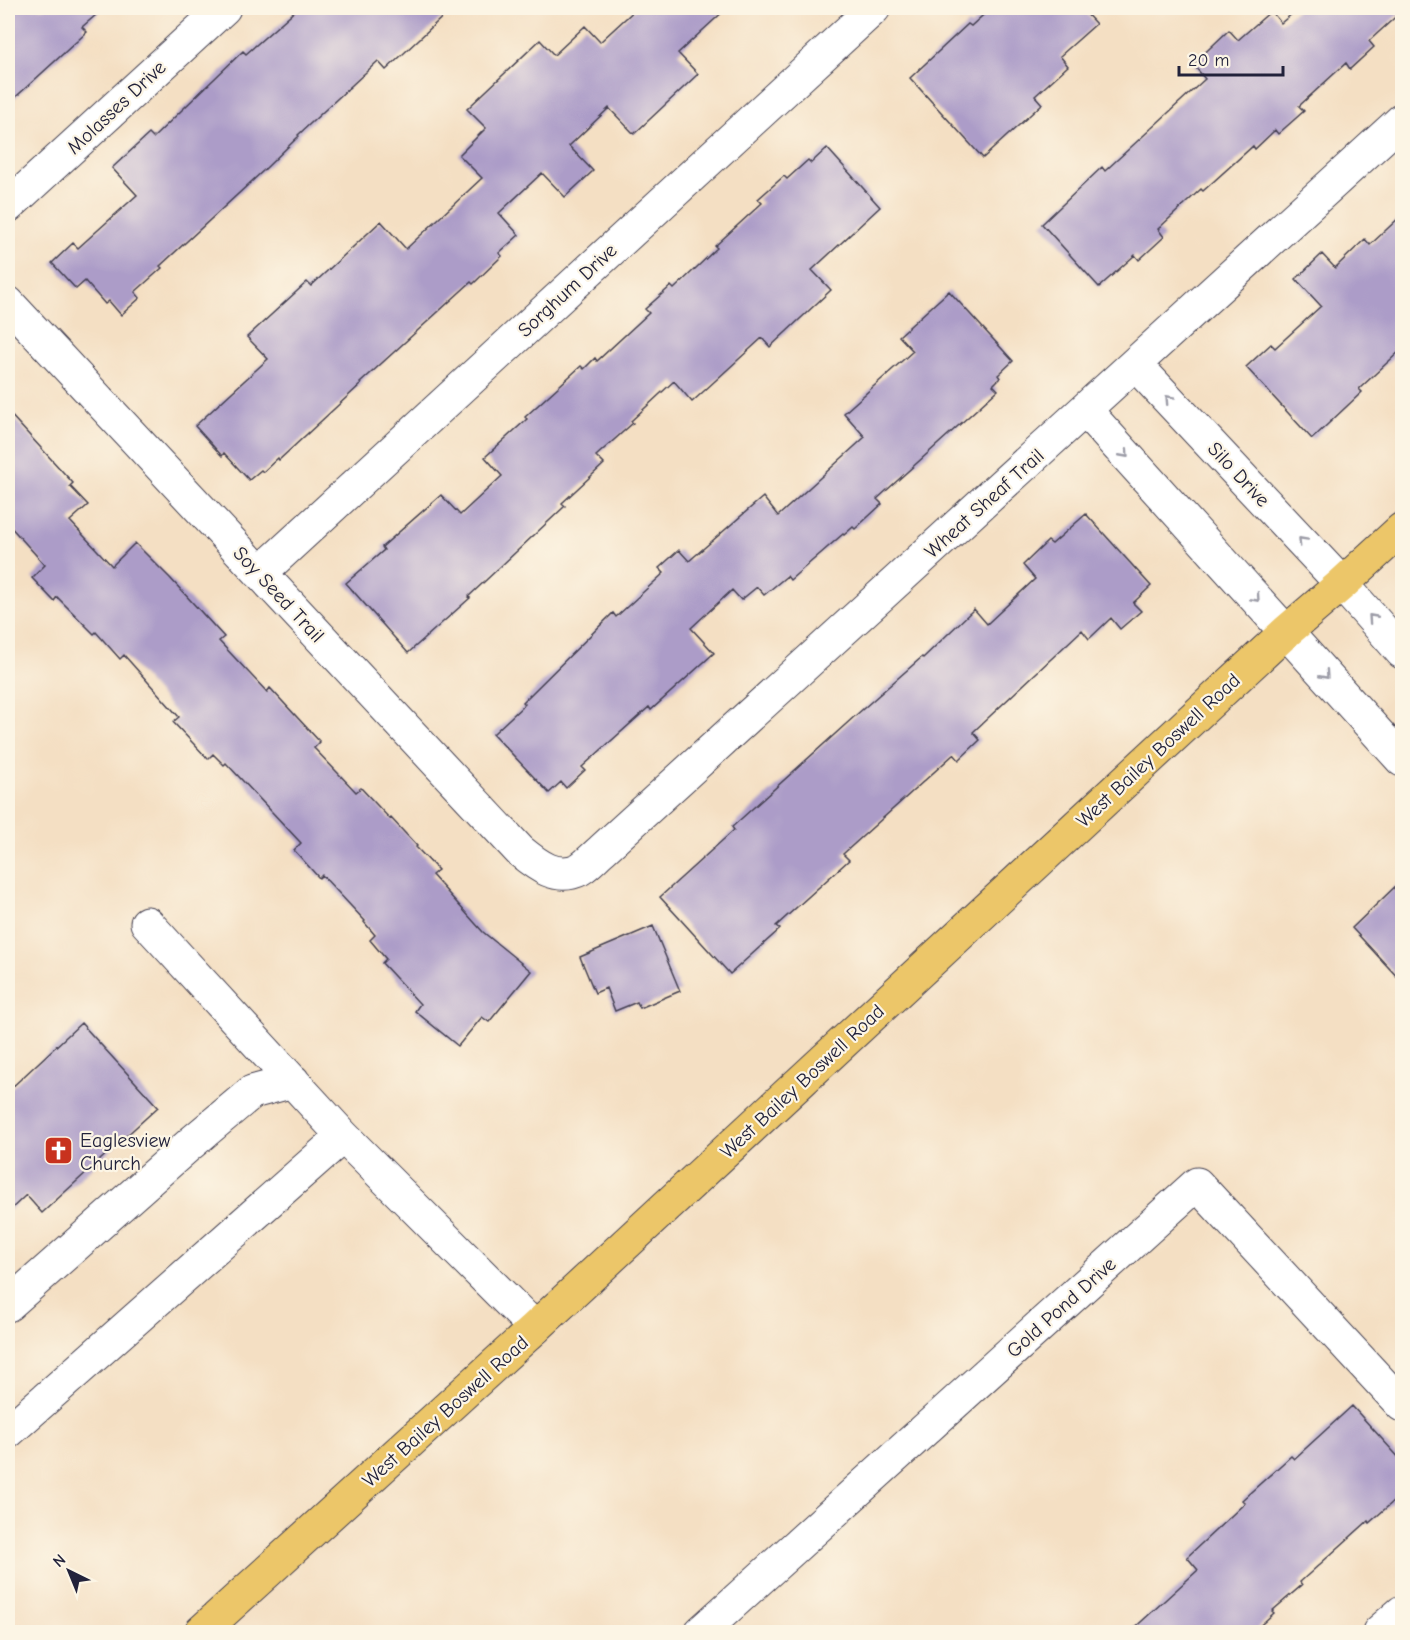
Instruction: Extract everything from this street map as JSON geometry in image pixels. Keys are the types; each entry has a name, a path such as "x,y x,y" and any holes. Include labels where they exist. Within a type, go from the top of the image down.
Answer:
{"main road":[{"name":"West Bailey Boswell Road","path":"201,1632 535,1328 1286,632 1402,529"}],"street":[{"name":"Molasses Drive","path":"8,206 224,8"},
{"name":"Sorghum Drive","path":"260,573 874,8"},
{"name":"Wheat Sheaf Trail","path":"559,874 579,869 602,850 1402,120"},
{"name":"Soy Seed Trail","path":"8,303 520,851 539,866 559,874"},
{"name":"Silo Drive","path":"1136,364 1342,584 1402,652"},
{"path":"1085,410 1402,760"},
{"path":"147,923 343,1136 535,1328"},
{"path":"8,1305 252,1092 293,1081"},
{"path":"8,1432 343,1136"},
{"name":"Gold Pond Drive","path":"701,1632 1197,1184 1402,1405"},
{"path":"1379,1632 1402,1612"}],"building":[{"path":"8,8 104,8 82,27 87,32 8,104"},
{"path":"298,8 452,8 386,70 378,61 298,135 264,170 160,266 162,268 135,292 140,298 121,315 109,301 105,304 85,281 76,289 52,263 73,243 78,248 137,195 112,168 149,134 153,138 243,51 246,54"},
{"path":"637,8 727,8 678,53 698,74 634,134 609,108 569,146 593,171 565,197 542,173 499,213 519,235 499,253 502,256 360,383 279,460 278,458 263,472 261,470 249,480 224,453 222,456 195,426 268,359 247,337 307,282 311,286 381,221 406,249 482,178 459,155 486,128 467,109 540,40 554,55 585,26 600,42"},
{"path":"991,8 1081,8 1096,24 1060,56 1068,66 1035,96 1042,104 983,158 910,78 968,24 971,26"},
{"path":"1299,8 1402,8 1402,11 1369,41 1374,47 1350,69 1346,63 1299,106 1304,111 1278,134 1275,130 1255,149 1253,146 1203,191 1201,189 1158,229 1164,237 1139,260 1135,255 1099,287 1042,224 1102,167 1105,171 1205,79 1193,64 1229,30 1238,40 1271,11 1281,23"},
{"path":"827,148 880,207 812,270 831,290 770,347 762,338 692,402 674,381 631,421 633,423 596,456 604,464 562,503 565,506 468,597 470,598 408,653 346,583 384,550 382,547 441,495 460,515 502,476 485,457 527,419 525,417 581,366 584,369 595,358 597,361 649,313 645,309 671,286 674,289 717,248 715,246 762,203 758,199 784,176 787,179 808,160 811,163"},
{"path":"1402,215 1402,349 1359,389 1362,392 1312,439 1246,367 1271,344 1275,348 1321,306 1296,279 1322,254 1335,268 1365,239 1370,245"},
{"path":"949,291 1013,361 998,375 1000,378 993,385 998,390 877,499 882,504 855,529 853,527 843,534 790,580 787,576 764,595 757,587 741,600 732,590 691,628 714,653 651,710 649,707 582,767 585,770 566,788 561,782 549,793 493,734 613,613 616,617 664,573 659,568 679,550 689,561 763,497 778,516 865,437 844,413 913,351 899,336"},
{"path":"8,412 73,483 70,486 88,505 70,521 112,566 135,543 224,637 219,641 267,692 270,688 320,742 314,748 356,792 361,788 417,846 438,870 432,875 483,932 531,971 489,1022 482,1017 458,1046 415,1011 420,1004 382,963 386,959 370,940 375,935 365,921 322,875 319,878 294,850 301,843 226,763 224,765 213,754 208,759 173,722 179,717 124,655 120,659 96,632 94,634 57,597 54,601 32,578 45,565 8,524"},
{"path":"1086,514 1151,586 1133,603 1141,611 1120,629 1111,618 1089,639 1082,630 973,732 980,740 959,760 954,754 843,854 849,860 776,926 780,929 730,974 660,897 734,830 732,827 923,658 974,609 987,624 1035,579 1023,565 1048,541 1052,544"},
{"path":"1402,880 1402,982 1352,928"},
{"path":"653,926 680,991 640,1008 637,1002 615,1011 606,988 595,993 580,957"},
{"name":"Eaglesview Church","path":"81,1023 158,1107 42,1213 26,1195 8,1212 8,1091"},
{"path":"1352,1406 1402,1461 1402,1494 1300,1582 1302,1585 1272,1611 1274,1613 1253,1632 1130,1632 1198,1570 1187,1557 1245,1503 1242,1500 1291,1456 1294,1459"}],"place":[{"name":"Eaglesview Church","path":"59,1151"}]}
